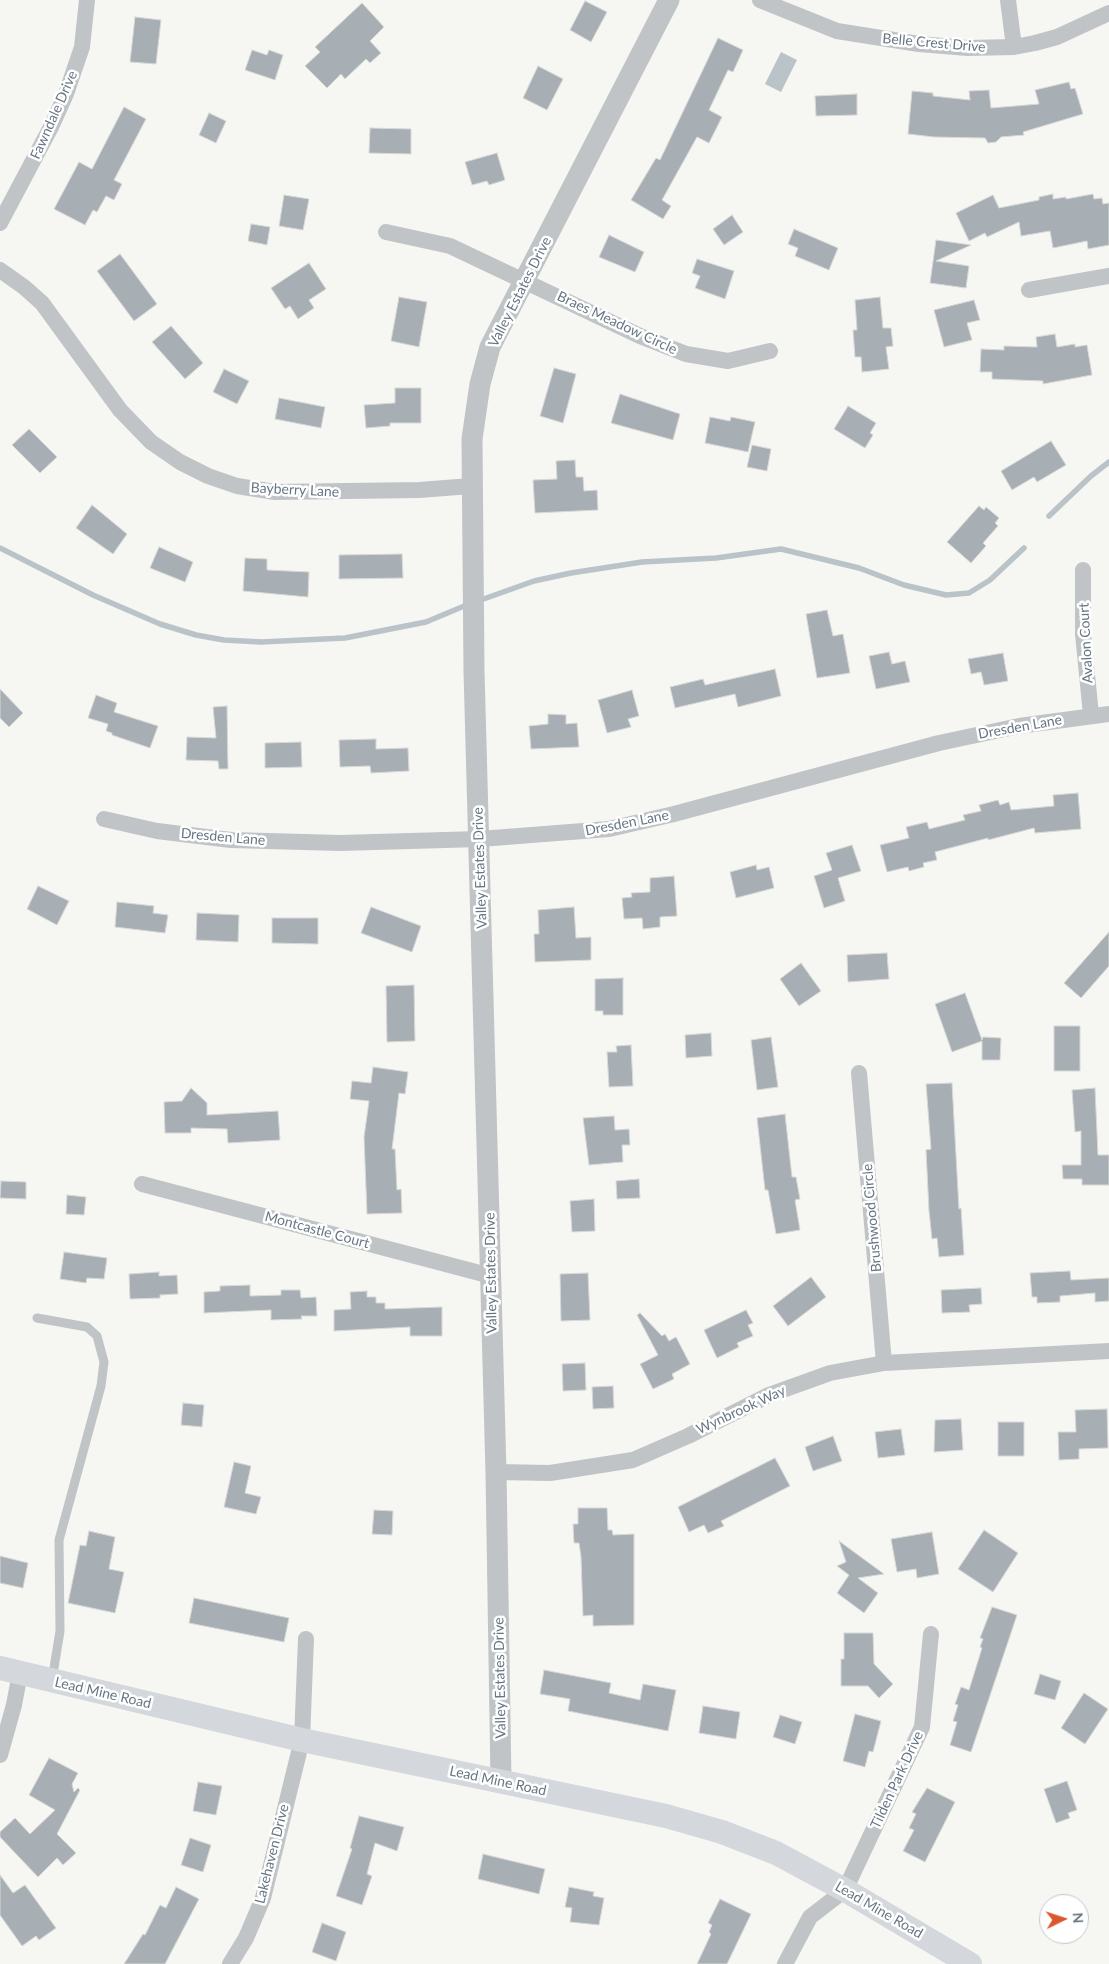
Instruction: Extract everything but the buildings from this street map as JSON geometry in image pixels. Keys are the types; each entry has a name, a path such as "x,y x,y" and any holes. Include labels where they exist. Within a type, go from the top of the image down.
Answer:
{"main road":[{"name":"Lead Mine Road","path":"10,1670 302,1740 666,1816 722,1832 776,1853 845,1890 970,1964"}],"street":[{"name":"Fawndale Drive","path":"0,223 51,127 66,94 82,47 87,0"},
{"name":"Valley Estates Drive","path":"501,1781 492,1276 474,671 472,439 480,384 490,347 669,0"},
{"name":"Belle Crest Drive","path":"760,0 818,25 857,35 968,48 1014,46 1057,37 1109,13"},
{"path":"1008,0 1014,46"},
{"name":"Braes Meadow Circle","path":"386,232 450,246 640,336 686,354 728,361 770,350"},
{"name":"Bayberry Lane","path":"0,270 42,303 120,410 151,442 180,462 208,476 238,486 275,492 402,490 471,486"},
{"path":"1029,290 1109,276"},
{"name":"Avalon Court","path":"1083,570 1083,634 1091,715"},
{"name":"Dresden Lane","path":"104,819 158,831 231,840 340,843 480,839 609,829 674,814 939,743 1019,726 1109,714"},
{"name":"Brushwood Circle","path":"859,1073 884,1363"},
{"name":"Montcastle Court","path":"142,1184 492,1276"},
{"name":"Wynbrook Way","path":"496,1472 550,1473 633,1460 688,1436 769,1395 830,1373 884,1363 1109,1351"},
{"name":"Tilden Park Drive","path":"845,1890 922,1727 932,1634"},
{"name":"Lakehaven Drive","path":"230,1964 246,1938 263,1898 302,1740 306,1639"},
{"path":"0,1755 14,1705 10,1670"},
{"path":"785,1964 810,1917 845,1890"}],"lane":[{"path":"37,1318 86,1327 97,1336 104,1362 101,1386 59,1540 60,1631 52,1681"}],"shaded area":[{"path":"781,52 797,60 781,92 765,84"}],"waterway":[{"path":"1049,516 1091,476 1109,462"},
{"path":"0,548 93,595 160,624 196,635 224,640 261,642 345,638 426,622 469,604"},
{"path":"478,601 534,581 571,573 642,562 716,558 781,549 859,568 904,585 946,595 969,593 990,580 1024,548"}]}
